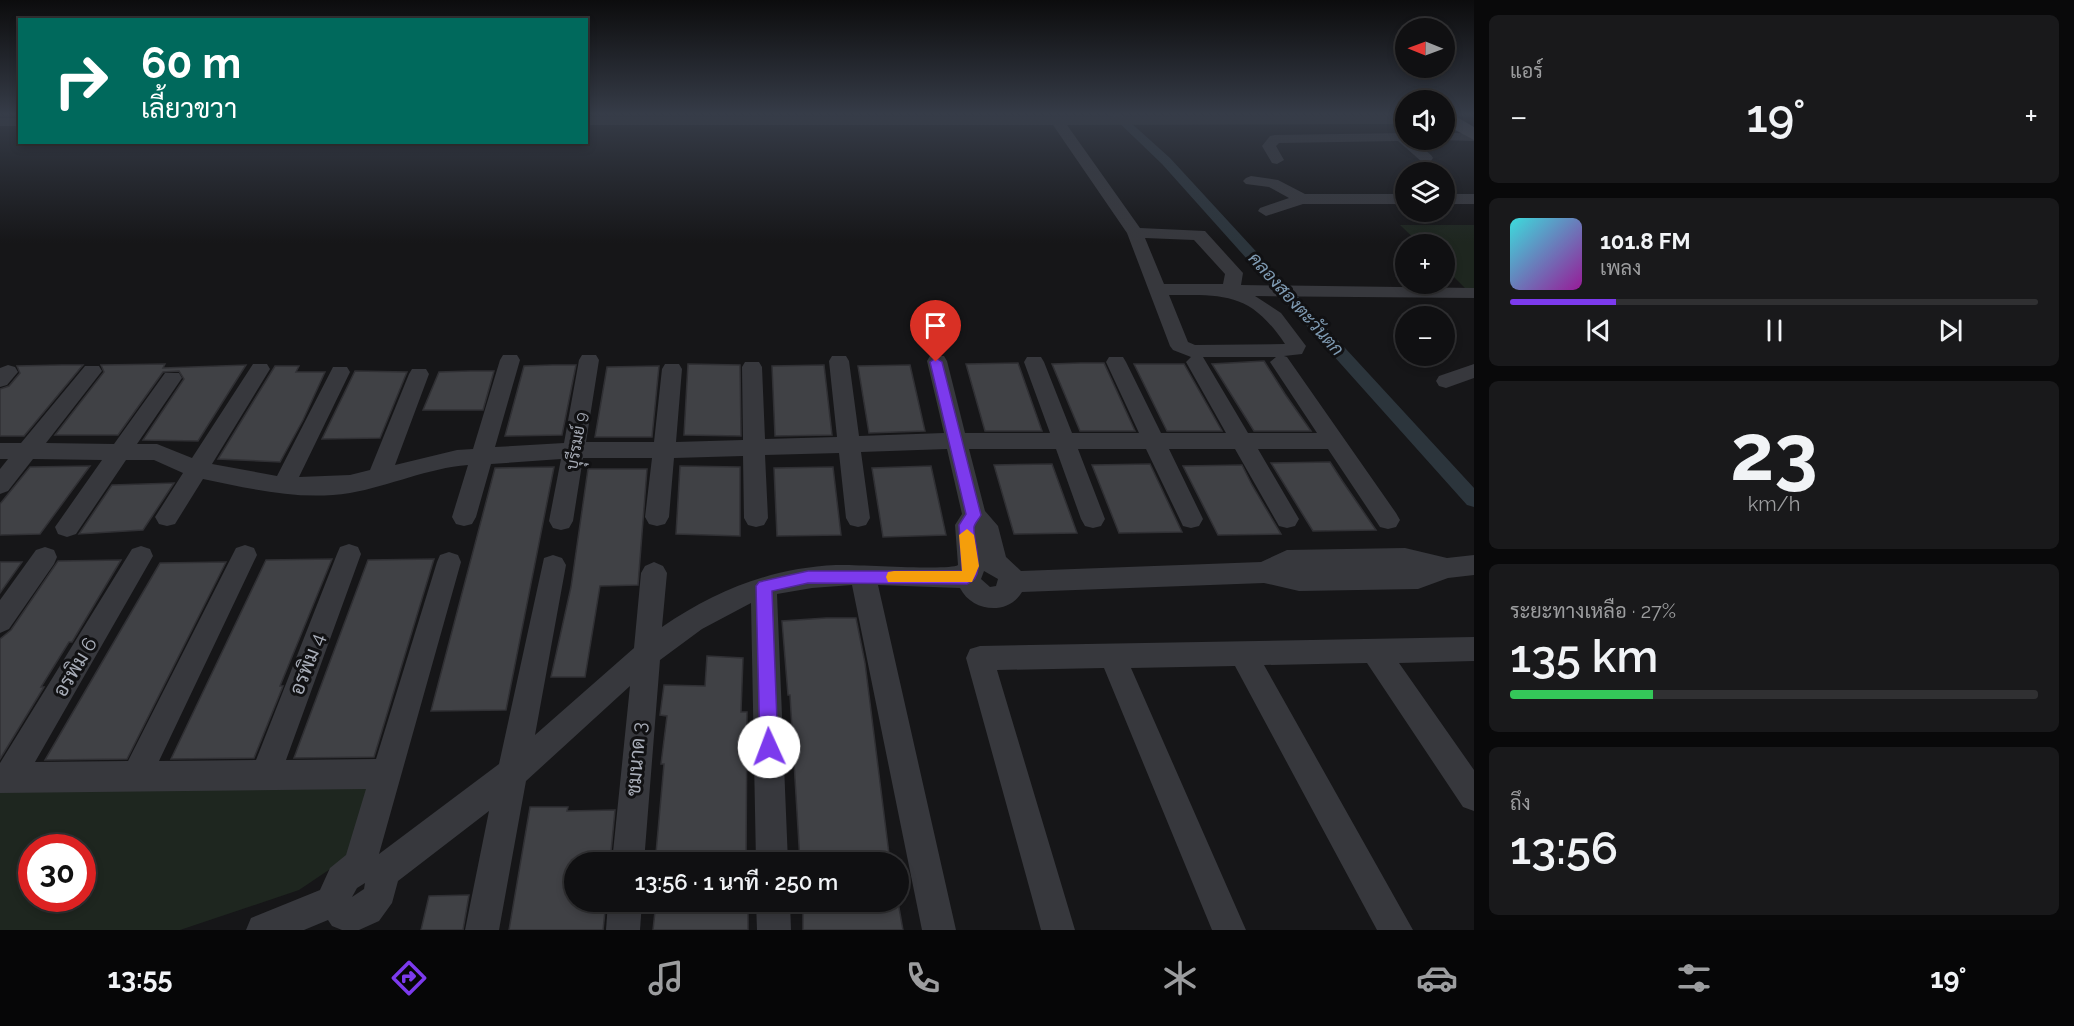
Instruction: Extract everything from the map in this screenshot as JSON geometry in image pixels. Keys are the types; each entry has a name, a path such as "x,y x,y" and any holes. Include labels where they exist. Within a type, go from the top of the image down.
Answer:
{"street":[{"path":"1083,156 1135,233 1178,341 1185,349 1204,351 1295,350 1296,346 1286,331 1264,306 1234,290"},
{"path":"1275,156 1277,160"},
{"path":"1251,181 1273,183 1302,199"},
{"path":"1266,211 1302,199 1395,199"},
{"path":"1455,199 1474,200"},
{"path":"1135,233 1193,233 1204,237 1234,273 1234,290"},
{"path":"1159,289 1474,293"},
{"path":"464,517 480,455 510,360"},
{"name":"บุุรีรมย์ 9","path":"561,521 589,360"},
{"path":"839,361 858,518"},
{"path":"263,930 345,915 341,880 370,870 511,775 645,656 713,607 764,586 808,577 863,577 978,569 1010,574 1012,582 1008,593 996,599 980,595 969,584 978,569 967,525 974,515 936,362"},
{"path":"1034,362 1093,519"},
{"path":"1116,362 1191,519"},
{"path":"1196,362 1287,519"},
{"path":"1280,362 1388,520"},
{"path":"752,367 756,518"},
{"path":"168,516 260,369"},
{"path":"657,517 672,369"},
{"path":"0,485 92,370"},
{"path":"1446,381 1474,371"},
{"path":"283,486 339,372"},
{"path":"379,477 419,374"},
{"path":"67,527 172,378"},
{"path":"0,451 156,452 196,469 283,486 350,484 457,458 480,455 575,450 755,448 957,441 1335,441"},
{"name":"อรพิม 4","path":"265,775 349,554"},
{"path":"136,777 245,555"},
{"name":"อรพิม 6","path":"5,778 141,556"},
{"path":"0,621 45,557"},
{"path":"370,870 388,774 449,562"},
{"path":"482,930 554,565"},
{"path":"1012,582 1264,572 1299,580 1418,578 1448,568 1474,565"},
{"name":"ชมนาด 3","path":"629,852 654,573"},
{"path":"863,577 939,930"},
{"path":"764,586 772,852"},
{"path":"1058,930 980,658 1474,649"},
{"path":"1374,650 1474,796"},
{"path":"1243,653 1396,930"},
{"path":"1112,655 1229,930"},
{"path":"5,778 388,774"},
{"path":"623,930 624,912"},
{"path":"773,912 774,930"}],"shaded area":[{"path":"1400,225 1474,225 1474,297 1455,278 1455,234 1409,234"},
{"path":"388,774 366,845 299,890 180,930 0,930 0,780"}],"building":[{"path":"1264,361 1311,431 1254,431 1212,364"},
{"path":"1018,363 1042,431 985,431 966,364"},
{"path":"1104,363 1135,431 1080,431 1052,364"},
{"path":"165,364 163,368 246,365 198,441 143,440 184,379 179,371 163,372 118,435 55,435 104,372 101,365"},
{"path":"688,364 740,365 741,436 684,435"},
{"path":"1134,364 1184,364 1222,431 1167,431"},
{"path":"83,365 24,436 0,436 0,389 9,386 20,373 17,366"},
{"path":"576,365 562,435 505,436 524,366"},
{"path":"824,365 832,435 775,436 772,366"},
{"path":"910,365 925,431 869,433 858,366"},
{"path":"275,366 299,366 296,372 325,372 280,462 218,459"},
{"path":"659,366 652,437 595,437 607,367"},
{"path":"355,371 407,372 380,438 322,439"},
{"path":"494,371 483,410 423,410 439,372"},
{"path":"1330,462 1376,530 1313,531 1271,463"},
{"path":"1052,464 1077,533 1014,534 994,465"},
{"path":"1150,464 1182,532 1119,533 1092,465"},
{"path":"1242,465 1281,534 1218,535 1183,466"},
{"path":"90,466 40,534 0,535 0,504 30,467"},
{"path":"680,466 740,467 740,536 676,534"},
{"path":"931,466 946,535 883,537 872,468"},
{"path":"554,467 506,710 431,711 495,468"},
{"path":"833,467 841,535 777,536 774,468"},
{"path":"588,469 647,469 638,585 600,586 585,677 551,677 571,587"},
{"path":"174,483 143,530 79,534 112,485"},
{"path":"332,559 280,686 283,686 254,758 171,759 266,560"},
{"path":"434,559 374,757 294,758 368,560"},
{"path":"121,560 72,642 69,642 41,687 44,687 0,759 0,639 11,630 58,561"},
{"path":"0,562 22,562 0,593"},
{"path":"226,562 127,759 45,760 160,563"},
{"path":"856,618 865,663 889,852 799,852 790,695 788,695 782,621"},
{"path":"707,656 743,658 741,712 747,712 746,852 656,852 664,764 661,764 667,716 660,715 664,685 705,686"},
{"path":"530,807 568,807 567,811 615,810 611,852 564,852 564,912 605,912 603,930 509,930"},
{"path":"469,895 463,930 421,930 429,896"},
{"path":"655,912 748,912 748,930 653,930"},
{"path":"803,912 900,912 903,930 803,930"}],"waterway":[{"name":"คลองสองตะวันตก","path":"1161,156 1474,500"}],"slow traffic":[{"path":"894,577 967,578 971,566 967,535"}],"route":[{"path":"769,747 764,586 808,577 967,578 971,566 967,525 974,515 936,362"}]}
